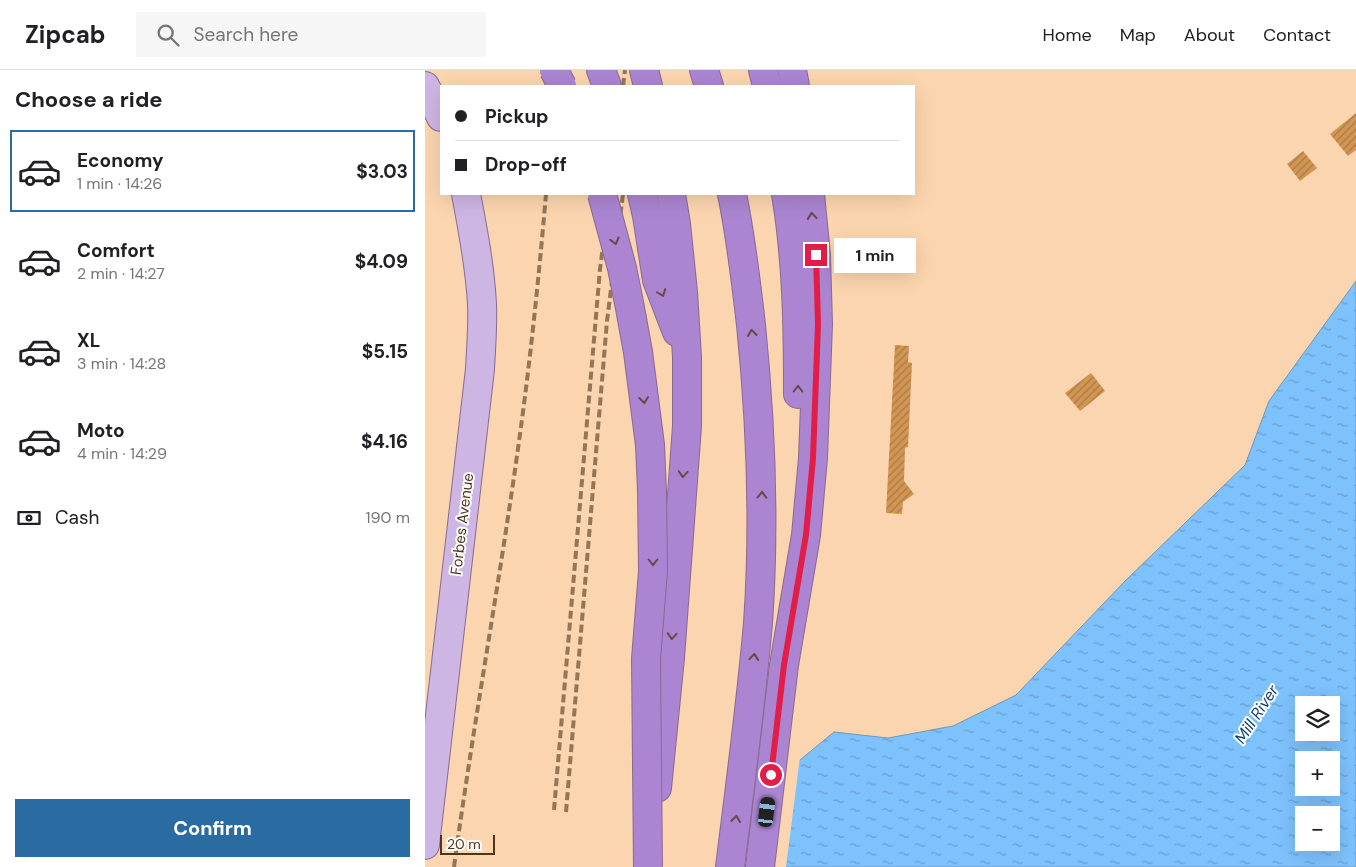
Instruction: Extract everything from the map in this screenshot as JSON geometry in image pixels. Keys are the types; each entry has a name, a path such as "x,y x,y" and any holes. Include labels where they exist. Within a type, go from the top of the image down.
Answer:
{"highway":[{"path":"554,70 562,85"},
{"path":"601,70 607,85"},
{"path":"644,70 648,85"},
{"path":"704,70 709,85"},
{"path":"763,70 767,85"},
{"path":"792,70 795,85"},
{"path":"602,195 622,268 630,308 638,352 650,445 653,491 653,571 646,659 648,867"},
{"path":"642,195 657,280 687,357"},
{"path":"648,867 670,658 687,426 687,357 679,253 671,195"},
{"path":"730,867 758,622 762,486 754,352 744,265 732,195"},
{"path":"784,665 790,538 798,436 797,291 793,242 786,195"},
{"path":"760,867 784,665 806,535 813,458 818,324 816,255 810,195"}],"main road":[{"path":"425,86 440,115"},
{"name":"Forbes Avenue","path":"425,845 480,369 482,304 467,198"}],"water":[{"name":"Mill River","path":"1356,281 1356,867 741,867 783,774 834,732 888,738 953,726 1016,695 1125,581 1245,465 1269,401"}],"pier":[{"path":"800,757 786,867 739,867 780,773"}],"building":[{"path":"1356,113 1356,150 1348,156 1330,134"},
{"path":"1303,151 1317,168 1300,181 1287,164"},
{"path":"895,345 909,346 908,362 912,363 908,447 905,448 904,481 914,494 903,502 902,514 886,513"},
{"path":"1091,373 1105,391 1080,411 1065,393"}],"railway":[{"path":"542,74 543,70"},
{"path":"556,85 558,70"},
{"path":"623,85 625,70"},
{"path":"454,867 524,404 546,195"},
{"path":"554,810 600,269 610,195"},
{"path":"566,812 607,321 623,195"}],"route":[{"path":"771,775 784,665 806,535 813,458 818,324 816,255"}]}
